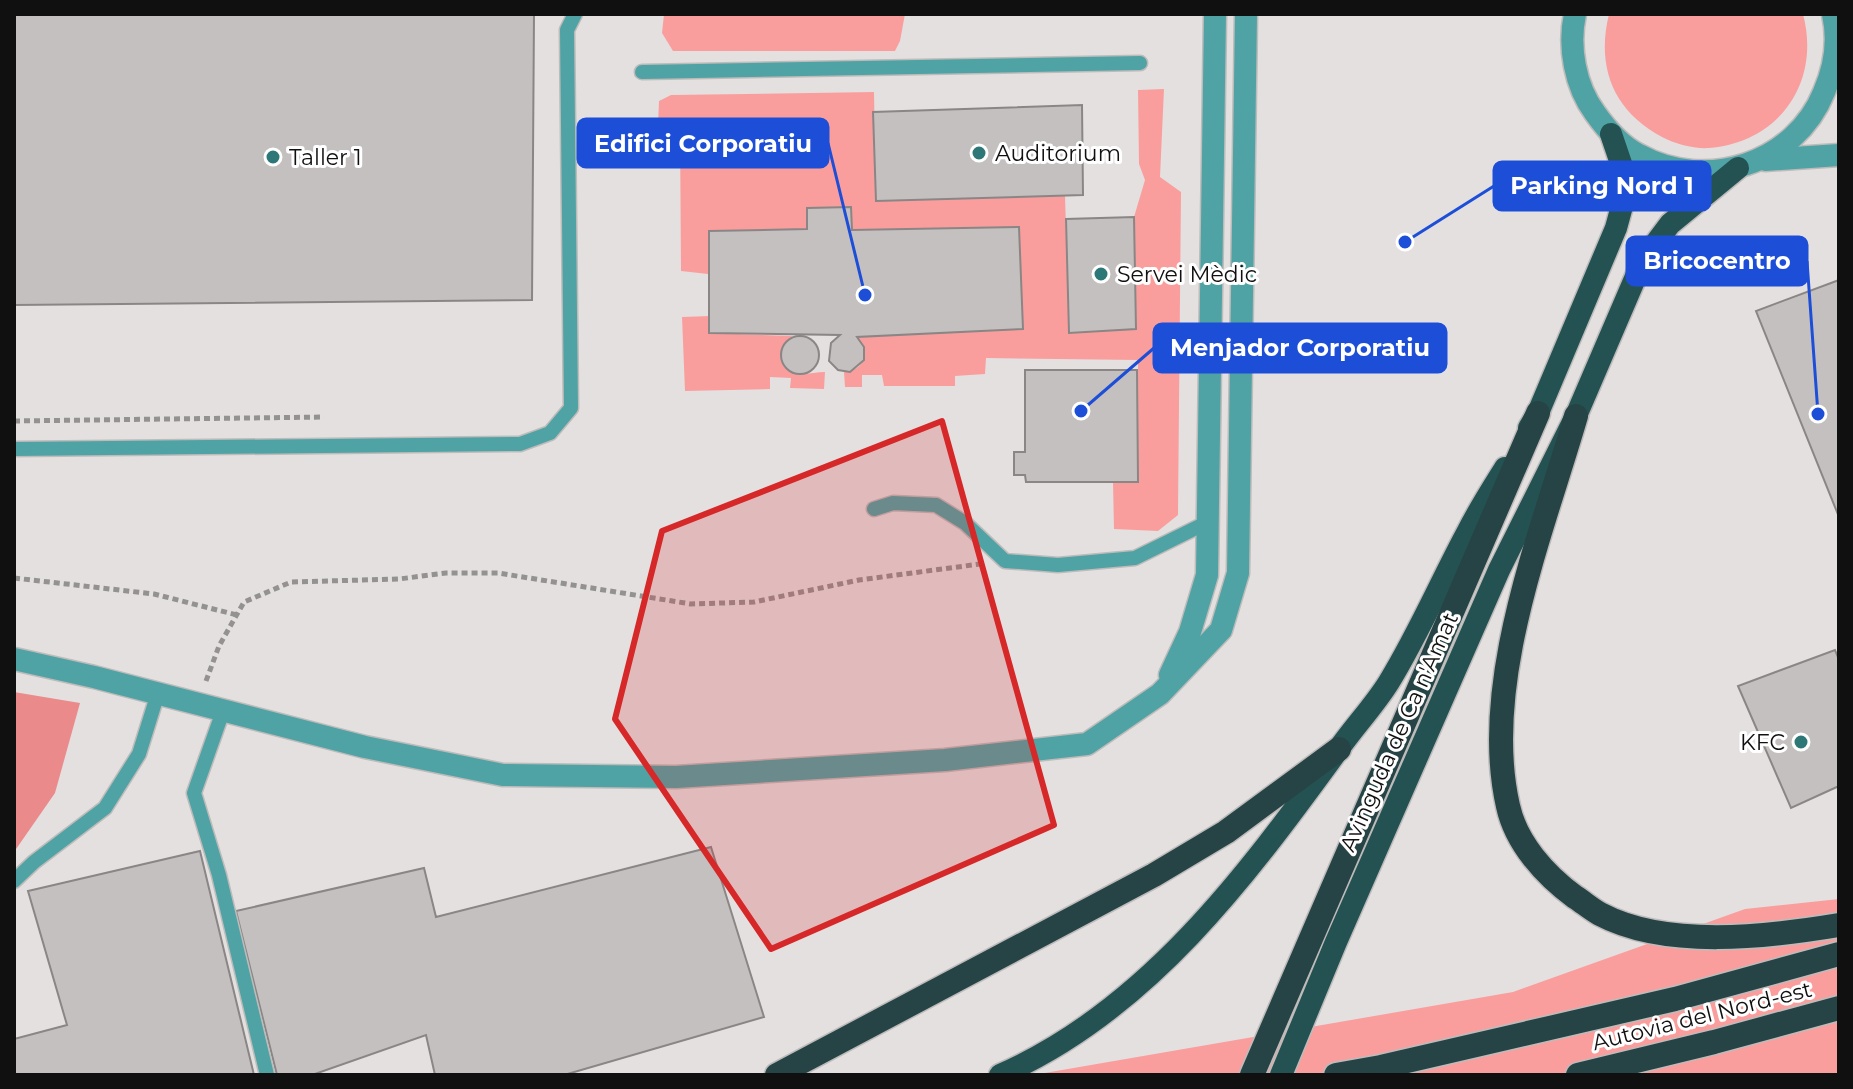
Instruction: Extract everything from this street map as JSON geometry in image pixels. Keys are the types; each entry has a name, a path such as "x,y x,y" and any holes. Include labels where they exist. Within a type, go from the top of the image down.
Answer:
{"highway":[{"path":"1252,1075 1616,228 1628,184 1611,134"},
{"name":"Avinguda de Ca n'Amat","path":"1281,1075 1499,570 1576,416 1643,260 1670,224 1747,165"},
{"path":"1000,1075 1074,1035 1142,983 1194,931 1289,819 1388,684 1468,529 1538,413"},
{"path":"1576,416 1523,594 1506,680 1500,751 1508,809 1528,851 1558,884 1600,914 1646,931 1693,936 1756,935 1839,925"},
{"path":"777,1075 1154,875 1226,832 1339,749"},
{"path":"1336,1075 1675,999 1839,954"},
{"name":"Autovia del Nord-est","path":"1578,1075 1839,1008"}],"street":[{"path":"1160,694 1190,632 1207,575 1215,14"},
{"path":"14,659 365,747 503,775 676,777 945,760 1087,744 1160,694 1221,630 1238,573 1246,14"},
{"path":"1572,18 1574,66 1587,103 1611,134 1638,155 1670,168 1704,173 1790,157 1839,155"},
{"path":"1747,165 1791,140 1818,108 1833,70 1836,26"},
{"path":"1213,147 1229,150 1230,276 1244,287"}],"lane":[{"path":"14,449 520,444 550,433 571,408 567,30 575,14"},
{"path":"642,72 1140,63"},
{"path":"874,509 893,503 936,505 965,523 1005,561 1058,565 1135,558 1208,522"},
{"path":"14,881 105,808 139,754 158,693"},
{"path":"223,711 194,793 219,875 267,1075"}],"path":[{"path":"14,421 324,417"},
{"path":"197,704 219,646 244,602 291,582 498,573 691,604 754,602 859,580 1005,561"},
{"path":"14,578 154,594 237,615"}],"highlighted area":[{"path":"942,421 1054,825 771,949 615,719 662,531"}],"shaded area":[{"path":"664,14 905,14 895,51 673,51 662,33"},
{"path":"1609,14 1803,14 1807,39 1806,63 1800,85 1775,121 1756,134 1709,148 1673,142 1631,114 1612,86 1605,52"},
{"path":"1164,89 1160,177 1181,192 1178,515 1158,531 1114,529 1113,482 1138,481 1138,360 986,358 985,374 955,376 955,386 884,386 882,375 862,375 862,387 845,387 844,372 857,368 864,357 864,347 857,337 1023,328 1019,227 852,230 850,207 807,208 807,229 709,231 708,274 681,271 680,129 658,126 659,101 671,95 874,92 876,201 1065,195 1069,332 1134,217 1145,180 1139,164 1138,90"},
{"path":"710,316 710,333 794,337 783,350 784,366 797,374 825,372 824,389 790,388 791,378 770,377 770,389 685,391 682,317"},
{"path":"14,692 80,703 55,793 14,852"},
{"path":"1839,899 1839,1075 1033,1075 1513,992 1745,909"}],"building":[{"name":"Taller 1","path":"14,14 534,14 532,300 14,305"},
{"name":"Auditorium","path":"1082,105 1083,195 876,201 873,112"},
{"path":"851,207 852,230 1019,227 1023,329 857,337 864,347 864,360 850,372 838,370 829,361 831,343 840,335 709,333 709,231 807,229 807,208"},
{"name":"Servei Mèdic","path":"1134,217 1136,329 1069,333 1066,219"},
{"path":"1839,280 1839,517 1756,311"},
{"path":"800,336 813,342 819,355 813,368 800,374 787,368 781,355 787,342"},
{"path":"1025,370 1137,370 1138,482 1026,482 1025,475 1014,475 1014,452 1025,452"},
{"name":"KFC","path":"1835,650 1839,660 1839,786 1791,808 1738,686"},
{"path":"711,847 764,1017 564,1075 435,1075 426,1035 312,1075 277,1075 236,911 424,868 436,917"},
{"path":"200,851 254,1075 14,1075 14,1039 67,1025 28,891"}],"place":[{"name":"Auditorium","path":"979,153"},
{"name":"Taller 1","path":"273,157"},
{"name":"Parking Nord 1","path":"1405,242"},
{"name":"Servei Mèdic","path":"1101,274"},
{"name":"Edifici Corporatiu","path":"865,295"},
{"name":"Menjador Corporatiu","path":"1081,411"},
{"name":"Bricocentro","path":"1818,414"},
{"name":"KFC","path":"1801,742"}]}
